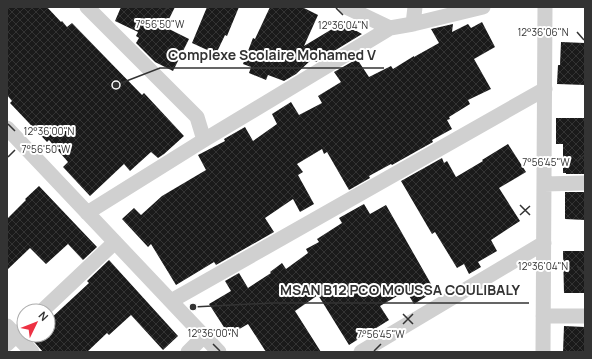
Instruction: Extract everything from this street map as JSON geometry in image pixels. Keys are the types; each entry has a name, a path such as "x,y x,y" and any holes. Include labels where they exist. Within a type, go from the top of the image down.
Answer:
{"street":[{"path":"87,7 197,117 204,140"},
{"path":"346,7 390,28"},
{"path":"413,24 414,7"},
{"path":"87,213 204,140 390,28 483,7"},
{"path":"543,352 546,7"},
{"path":"171,301 545,88"},
{"path":"7,128 219,352"},
{"path":"544,184 585,183"},
{"path":"50,303 115,242"},
{"path":"361,352 544,243"},
{"path":"543,316 585,316"},
{"path":"14,333 32,352"},
{"path":"188,352 204,336"}],"building":[{"path":"7,7 47,7 67,27 72,23 142,95 144,93 184,136 158,158 151,152 130,171 124,164 90,196 63,167 68,162 49,140 47,142 10,103 12,101 7,95"},
{"path":"121,7 175,7 165,27 189,39 173,71 155,62 136,43 139,38 136,36 138,32 115,21"},
{"path":"207,7 239,7 227,36 225,35 216,54 192,43"},
{"path":"270,7 302,7 318,15 304,46 342,23 362,34 316,62 311,60 296,74 284,81 268,75 266,80 249,73 251,67 243,64 253,38 255,39"},
{"path":"482,22 495,47 474,59 491,89 468,100 470,104 449,117 450,119 447,120 452,129 432,140 433,142 369,176 370,178 349,190 327,152 324,154 322,149 297,164 303,172 298,175 314,204 300,212 293,199 265,218 274,232 216,265 214,262 176,285 151,244 148,247 122,219 134,208 141,215 162,196 206,170 198,155 225,141 224,139 245,127 253,141 277,124 272,114 291,102 299,115 322,103 318,96 341,82 334,72 357,59 369,77 391,66 393,69 439,43 431,29 453,24 452,32 468,24 471,28"},
{"path":"561,42 585,43 585,85 557,84"},
{"path":"556,118 585,118 585,174 563,173 563,144 556,144"},
{"path":"508,144 526,172 499,188 520,221 491,240 497,251 478,262 481,267 469,274 464,264 457,268 435,232 432,234 401,181 442,158 444,163 447,161 456,177"},
{"path":"39,186 97,247 83,260 68,244 46,264 30,248 7,270 7,219"},
{"path":"565,192 585,192 585,220 565,219"},
{"path":"364,204 370,214 386,205 435,291 414,304 406,291 380,306 389,320 349,345 318,295 295,311 321,352 266,352 248,324 229,335 209,304 231,291 225,281 239,273 248,288 271,273 270,272 282,263 286,269 308,253 306,249 319,242 317,239 342,223 339,218"},
{"path":"563,251 584,251 584,293 564,293"},
{"path":"109,260 178,336 163,350 131,315 109,335 107,333 87,352 43,352 35,343 56,343 56,314 89,283 87,281"},
{"path":"564,326 585,327 584,352 563,352"}],"place":[{"name":"Complexe Scolaire Mohamed V","path":"116,85"},
{"name":"MSAN B12 PCO MOUSSA COULIBALY","path":"193,307"}]}
